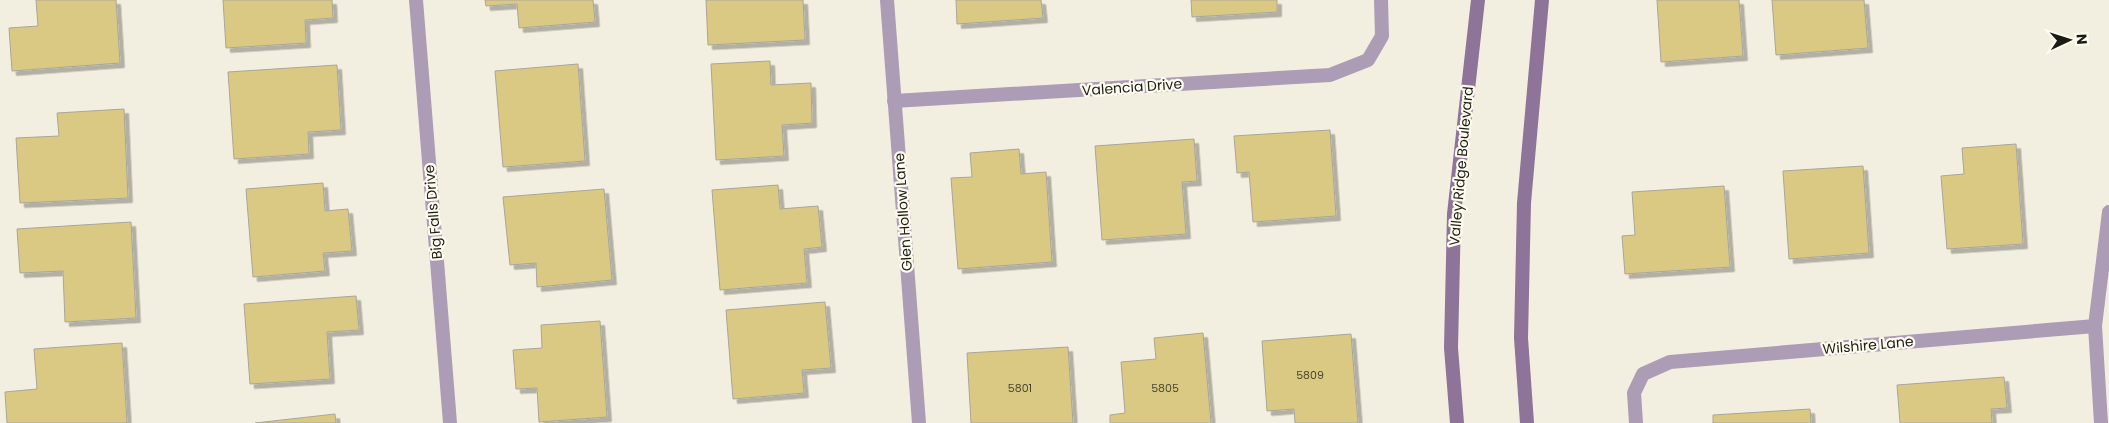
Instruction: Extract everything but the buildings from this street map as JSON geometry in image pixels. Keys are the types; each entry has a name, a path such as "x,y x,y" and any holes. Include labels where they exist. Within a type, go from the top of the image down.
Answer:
{"main road":[{"name":"Valley Ridge Boulevard","path":"1457,423 1451,348 1454,214 1478,0"},
{"path":"1528,423 1521,338 1524,203 1542,0"}],"street":[{"name":"Big Falls Drive","path":"416,0 450,423"},
{"name":"Glen Hollow Lane","path":"887,0 919,423"},
{"name":"Valencia Drive","path":"894,101 1330,75 1368,60 1382,36 1381,0"},
{"path":"2101,423 2095,326 2109,212"},
{"name":"Wilshire Lane","path":"1636,423 1634,393 1643,374 1670,362 2095,326"}]}
